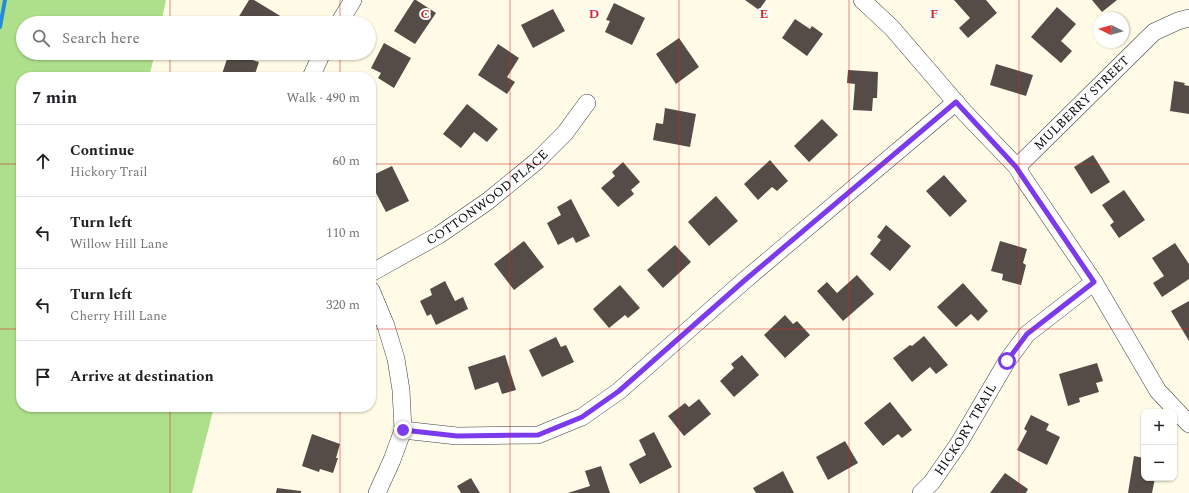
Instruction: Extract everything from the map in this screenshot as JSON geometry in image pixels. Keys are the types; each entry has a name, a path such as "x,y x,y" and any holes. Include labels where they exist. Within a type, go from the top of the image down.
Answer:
{"street":[{"path":"343,16 353,0"},
{"path":"862,0 892,28 956,102 1016,167 1094,282 1158,391 1189,424"},
{"name":"MULBERRY STREET","path":"1016,167 1154,32 1178,20 1189,18"},
{"path":"313,72 319,60"},
{"path":"403,430 457,436 538,435 582,417 619,391 745,280 956,102"},
{"name":"COTTONWOOD PLACE","path":"376,270 439,235 488,201 537,161 565,133 587,103"},
{"name":"HICKORY TRAIL","path":"921,493 932,482 959,443 1007,361 1027,334 1094,282"},
{"path":"376,302 386,326 396,359 401,390 403,430 392,460 377,493"}],"green space":[{"path":"0,0 166,0 163,16 16,16 16,60 153,60 150,72 16,72 16,412 213,412 192,493 0,493"}],"building":[{"path":"249,0 254,0 280,16 239,16"},
{"path":"414,0 436,13 415,44 394,31"},
{"path":"745,0 766,0 759,10"},
{"path":"954,0 986,0 997,13 968,38 959,28 970,18"},
{"path":"1092,0 1117,0 1102,12"},
{"path":"614,3 645,18 632,45 605,32 610,21 606,20"},
{"path":"1057,7 1076,24 1061,41 1072,51 1061,63 1031,37"},
{"path":"553,9 565,31 533,48 521,25"},
{"path":"795,19 810,29 812,26 823,34 807,56 782,38"},
{"path":"679,38 699,67 676,84 656,54"},
{"path":"384,43 411,58 394,88 378,78 381,73 371,68"},
{"path":"498,44 519,58 507,77 515,82 507,94 478,75"},
{"path":"227,60 252,60 259,62 256,72 223,72"},
{"path":"996,64 1033,75 1026,96 990,85"},
{"path":"848,70 878,72 877,98 873,98 872,111 853,110 855,84 847,83"},
{"path":"1174,81 1185,83 1184,85 1189,86 1189,114 1170,111"},
{"path":"467,104 498,129 487,142 474,132 461,148 443,134"},
{"path":"665,108 696,114 690,147 653,140 656,123 663,124"},
{"path":"822,119 838,135 809,162 794,146"},
{"path":"1093,155 1110,182 1091,194 1074,167"},
{"path":"770,160 788,181 777,191 772,187 758,200 744,184"},
{"path":"623,162 640,182 631,190 634,194 618,207 601,188 615,176 612,172"},
{"path":"392,166 409,201 386,212 376,193 376,174"},
{"path":"944,175 967,201 950,217 926,191"},
{"path":"1124,190 1145,220 1119,238 1110,225 1114,222 1102,205"},
{"path":"716,196 738,221 709,246 688,222"},
{"path":"571,199 590,236 576,243 573,237 558,245 547,223 561,215 557,207"},
{"path":"886,225 911,246 890,271 870,254 881,240 877,237"},
{"path":"524,241 544,267 514,290 494,264"},
{"path":"1000,241 1027,249 1023,263 1026,265 1021,285 1002,280 1003,274 991,271"},
{"path":"1175,243 1189,264 1189,279 1162,297 1153,283 1164,276 1152,258"},
{"path":"675,245 691,262 663,288 647,270"},
{"path":"857,275 874,294 843,321 817,291 827,282 837,293"},
{"path":"445,281 455,301 463,297 468,309 436,325 431,314 427,316 420,301 432,295 430,289"},
{"path":"963,283 988,311 978,321 971,314 956,327 937,307"},
{"path":"620,285 640,308 628,318 625,315 609,328 593,309"},
{"path":"1189,301 1189,341 1171,311"},
{"path":"785,315 793,324 797,321 810,335 785,358 764,335"},
{"path":"924,336 948,365 936,374 930,367 912,382 893,358 910,345 912,346"},
{"path":"556,337 561,347 566,345 574,362 542,377 529,350"},
{"path":"505,355 516,390 502,394 498,382 475,390 468,367"},
{"path":"742,355 759,375 734,397 720,381 734,368 731,364"},
{"path":"1097,363 1103,381 1096,383 1099,392 1079,398 1080,402 1068,406 1059,374"},
{"path":"699,399 711,414 684,436 668,416 685,403 689,407"},
{"path":"890,402 912,430 902,438 898,434 883,446 864,423"},
{"path":"1031,415 1049,424 1046,430 1060,437 1047,465 1017,450 1027,431 1024,429"},
{"path":"654,432 672,467 640,484 629,464 646,455 639,440"},
{"path":"312,434 340,444 336,458 338,458 333,473 320,469 319,472 302,466"},
{"path":"845,441 858,463 828,480 816,457"},
{"path":"1134,456 1141,457 1141,481 1154,481 1152,493 1128,493"},
{"path":"601,466 610,493 568,493 590,486 585,471"},
{"path":"783,471 794,493 756,493 753,488"},
{"path":"1005,473 1028,489 1026,493 990,493"},
{"path":"471,478 480,493 461,493 457,486"},
{"path":"277,488 301,491 301,493 276,493"}],"waterway":[{"path":"0,27 5,0"}],"route":[{"path":"403,430 457,436 497,437 538,435 582,417 619,391 745,280 956,102 1016,167 1094,282 1027,334 1007,361"}]}
